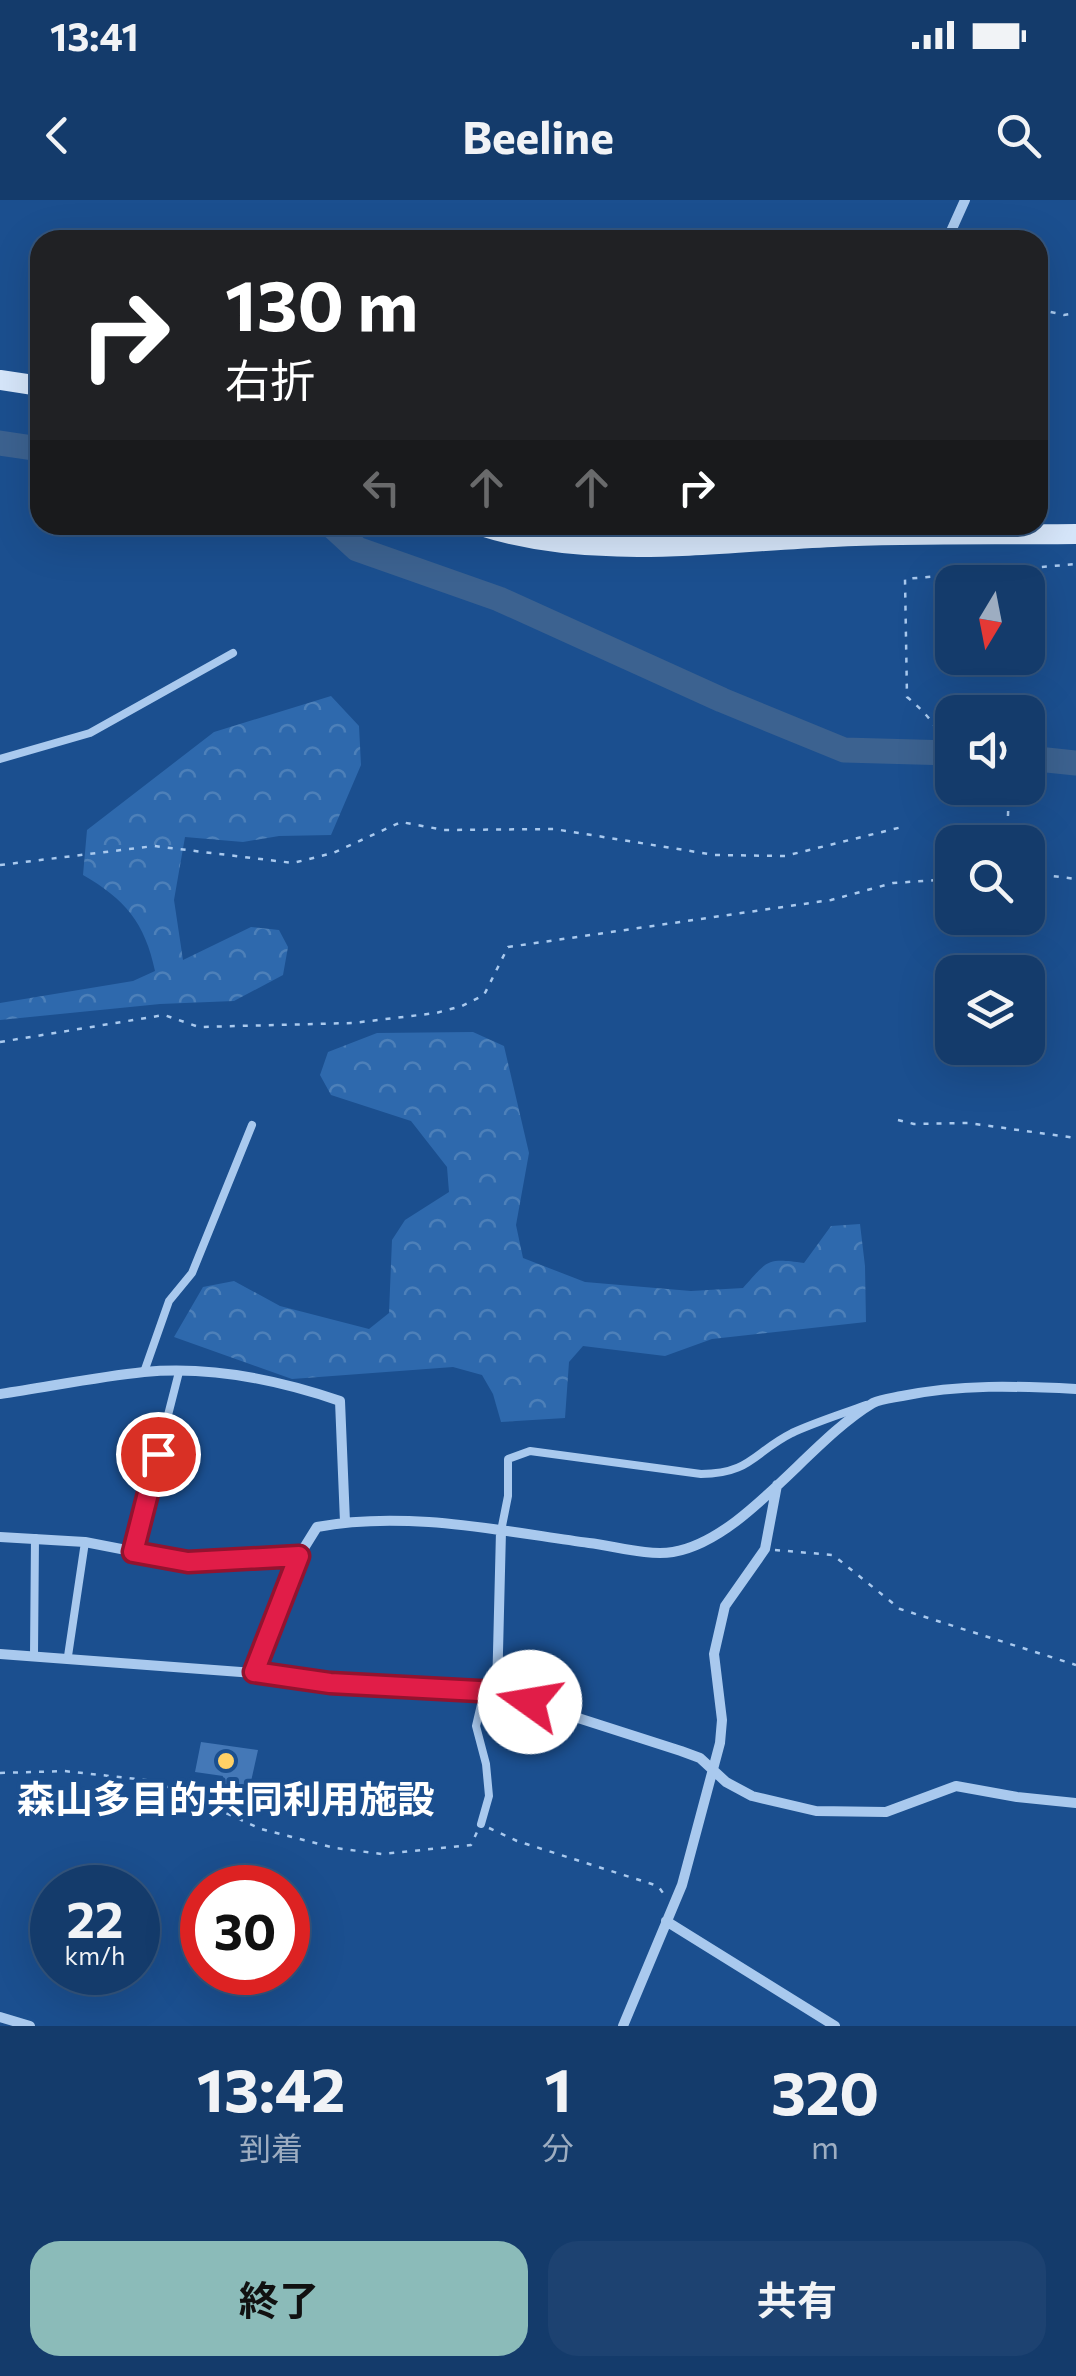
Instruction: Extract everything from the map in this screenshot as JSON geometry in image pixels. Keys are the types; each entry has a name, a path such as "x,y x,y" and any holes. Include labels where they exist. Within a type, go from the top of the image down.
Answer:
{"main road":[{"path":"0,380 30,384"},
{"path":"1048,534 1076,534"},
{"path":"510,535 582,546 960,535"}],"street":[{"path":"952,230 965,200"},
{"path":"0,1394 144,1372 178,1372 251,1378 302,1388 340,1401 345,1522"},
{"path":"254,1672 299,1556 317,1527 345,1522 433,1524 672,1552 712,1538 812,1450 875,1401 936,1389 978,1386 1076,1389"},
{"path":"622,2026 682,1885 715,1772 722,1720 714,1654 726,1606 766,1549 778,1483"},
{"path":"497,1692 501,1532"},
{"path":"0,1537 85,1542 188,1562 299,1556"},
{"path":"0,1654 254,1672 330,1683 497,1692 700,1758 752,1796 816,1811 886,1812 956,1786 1076,1803"},
{"path":"666,1922 835,2026"},
{"path":"0,2018 30,2026"}],"lane":[{"path":"0,758 90,733 233,652"},
{"path":"144,1372 169,1301 192,1273 252,1126"},
{"path":"133,1552 178,1372"},
{"path":"501,1532 508,1496 508,1459 530,1451 727,1474 789,1434 875,1401"},
{"path":"34,1654 35,1538"},
{"path":"68,1656 85,1542"},
{"path":"481,1824 489,1796 476,1726 483,1696 497,1692"}],"path":[{"path":"1048,312 1076,313"},
{"path":"935,726 907,698 905,579 1076,564"},
{"path":"0,865 154,846 293,863 333,854 402,822 444,830 554,829 715,855 785,856 906,826"},
{"path":"1045,875 1076,879"},
{"path":"0,1042 164,1015 198,1027 352,1023 436,1013 484,995 508,947 831,900 892,883 935,880"},
{"path":"898,1120 914,1124 968,1123 1076,1138"},
{"path":"766,1549 834,1555 900,1609 1076,1664"},
{"path":"0,1773 64,1771 155,1782 261,1829 335,1848 382,1854 471,1845 481,1824 517,1841 658,1886 673,1906"}],"green space":[{"path":"331,696 359,726 361,765 331,835 279,836 243,842 185,837 174,900 183,960 251,927 279,930 288,947 283,975 234,1001 0,1020 0,1003 133,981 155,971 145,939 131,914 111,893 83,875 87,830 214,732"},
{"path":"473,1032 504,1046 529,1153 516,1225 523,1258 585,1282 691,1291 743,1288 769,1263 804,1263 831,1226 860,1224 866,1322 712,1339 665,1356 583,1346 569,1362 565,1418 501,1422 493,1394 482,1375 453,1367 292,1379 174,1337 203,1287 234,1281 280,1306 369,1329 389,1313 392,1240 405,1220 449,1192 447,1167 411,1121 331,1095 320,1075 328,1052 377,1033"}],"building":[{"name":"森山多目的共同利用施設","path":"201,1742 258,1750 248,1795 220,1789 223,1776 195,1772"}],"waterway":[{"path":"0,443 30,448"},
{"path":"342,535 357,549 499,599 722,700 844,750 935,753"},
{"path":"1045,760 1076,763"}],"place":[{"name":"森山多目的共同利用施設","path":"226,1761"}],"route":[{"path":"158,1454 133,1552 188,1562 299,1556 254,1672 330,1683 497,1692 530,1702"}]}
